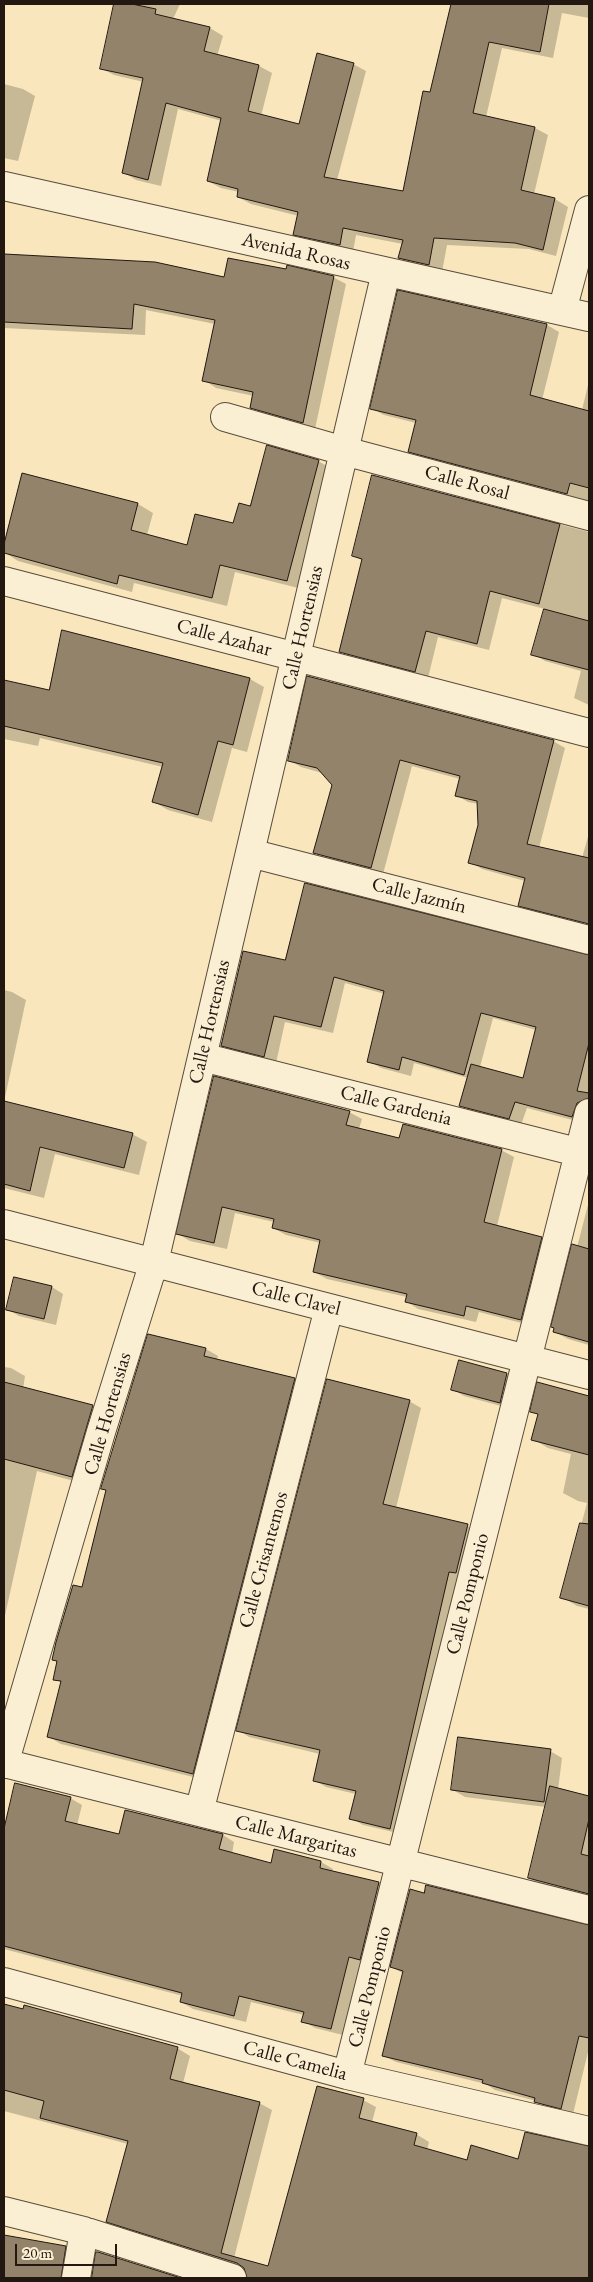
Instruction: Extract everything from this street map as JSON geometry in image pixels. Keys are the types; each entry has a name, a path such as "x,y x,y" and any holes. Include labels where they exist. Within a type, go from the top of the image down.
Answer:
{"street":[{"name":"Avenida Rosas","path":"4,186 589,317"},
{"path":"562,311 589,210"},
{"name":"Calle Hortensias","path":"4,1764 101,1432 154,1262 386,272"},
{"name":"Calle Rosal","path":"225,417 344,451 589,516"},
{"name":"Calle Azahar","path":"4,582 589,733"},
{"name":"Calle Jazmín","path":"250,852 589,940"},
{"name":"Calle Gardenia","path":"202,1057 584,1154"},
{"name":"Calle Pomponio","path":"347,2075 528,1359 584,1154 589,1113"},
{"name":"Calle Clavel","path":"4,1224 589,1375"},
{"name":"Calle Crisantemos","path":"199,1812 329,1308"},
{"name":"Calle Margaritas","path":"4,1764 589,1910"},
{"name":"Calle Camelia","path":"4,1982 347,2075 589,2131"},
{"path":"4,2211 84,2231 232,2278"},
{"path":"76,2278 84,2231"}],"building":[{"path":"114,4 132,4 156,9 155,14 210,27 204,51 259,65 248,111 299,124 317,53 354,63 324,177 403,191 423,91 430,92 451,4 549,4 540,52 489,42 473,113 535,127 521,190 555,198 543,250 515,243 434,238 429,265 398,258 403,240 343,228 340,245 293,235 298,212 237,197 238,189 207,181 221,118 166,103 148,180 122,173 143,78 100,69"},
{"path":"4,254 155,262 224,277 228,258 286,269 287,265 334,276 303,423 250,408 253,392 202,381 215,320 134,304 132,329 4,322"},
{"path":"398,290 547,324 530,395 589,411 589,488 570,483 567,494 408,452 416,420 370,409"},
{"path":"267,445 319,460 287,581 220,565 212,598 119,575 117,584 4,553 4,544 22,473 138,503 131,530 187,545 195,514 233,523 239,503 250,506"},
{"path":"372,475 560,524 539,604 490,591 477,644 426,631 415,672 339,652 362,559 352,556"},
{"path":"544,609 589,621 589,670 531,655"},
{"path":"62,630 250,678 233,745 218,741 198,815 152,802 163,763 4,726 4,680 49,690"},
{"path":"307,676 554,740 527,844 589,858 589,924 518,906 525,878 468,863 478,825 477,801 455,796 460,776 400,760 371,868 313,853 332,785 317,768 288,761"},
{"path":"305,883 589,955 589,1043 577,1091 589,1093 589,1098 577,1103 572,1117 515,1102 509,1119 459,1106 471,1064 523,1078 536,1027 481,1013 464,1075 402,1057 399,1070 367,1062 384,991 334,977 321,1027 274,1016 264,1057 221,1046 243,951 285,960"},
{"path":"214,1076 350,1111 346,1125 399,1138 403,1124 502,1149 484,1222 542,1237 521,1320 466,1306 464,1316 405,1302 407,1294 313,1272 320,1240 272,1228 274,1219 222,1207 214,1243 176,1234"},
{"path":"4,1101 133,1133 124,1168 40,1147 30,1191 4,1184"},
{"path":"572,1244 589,1249 589,1342 553,1332 554,1328 551,1327"},
{"path":"14,1277 52,1286 44,1319 6,1310"},
{"path":"148,1334 206,1348 204,1356 295,1378 193,1774 47,1737 61,1681 53,1680 57,1661 52,1660 56,1642 73,1585 82,1587 106,1490 101,1489"},
{"path":"459,1360 507,1373 500,1403 451,1390"},
{"path":"327,1379 410,1400 383,1504 468,1524 456,1573 449,1572 390,1829 349,1819 356,1791 313,1781 320,1750 236,1731"},
{"path":"4,1382 93,1405 72,1477 4,1459"},
{"path":"537,1382 589,1396 589,1455 531,1440 538,1414 530,1412"},
{"path":"580,1523 589,1524 589,1606 560,1598"},
{"path":"458,1737 551,1749 544,1802 451,1790"},
{"path":"15,1783 71,1797 65,1821 119,1834 125,1810 223,1834 219,1849 271,1863 274,1849 321,1861 320,1868 379,1882 360,1960 349,1957 331,2029 301,2022 304,2012 239,1996 234,2016 180,2002 182,1993 4,1946 4,1829"},
{"path":"550,1786 589,1796 589,1819 581,1854 589,1856 589,1894 528,1878"},
{"path":"426,1885 589,1925 589,2038 579,2036 561,2109 534,2102 535,2098 482,2083 483,2080 382,2056 403,1971 390,1967 410,1889 424,1893"},
{"path":"4,2004 23,2009 24,2005 178,2047 170,2079 260,2102 221,2253 268,2266 317,2086 364,2098 359,2118 417,2133 414,2145 467,2160 471,2145 518,2159 525,2132 589,2146 589,2278 247,2278 244,2268 237,2263 106,2222 128,2141 40,2118 44,2101 4,2090"},
{"path":"4,2235 66,2246 61,2278 4,2278"},
{"path":"96,2252 98,2252 181,2278 92,2278"}]}
